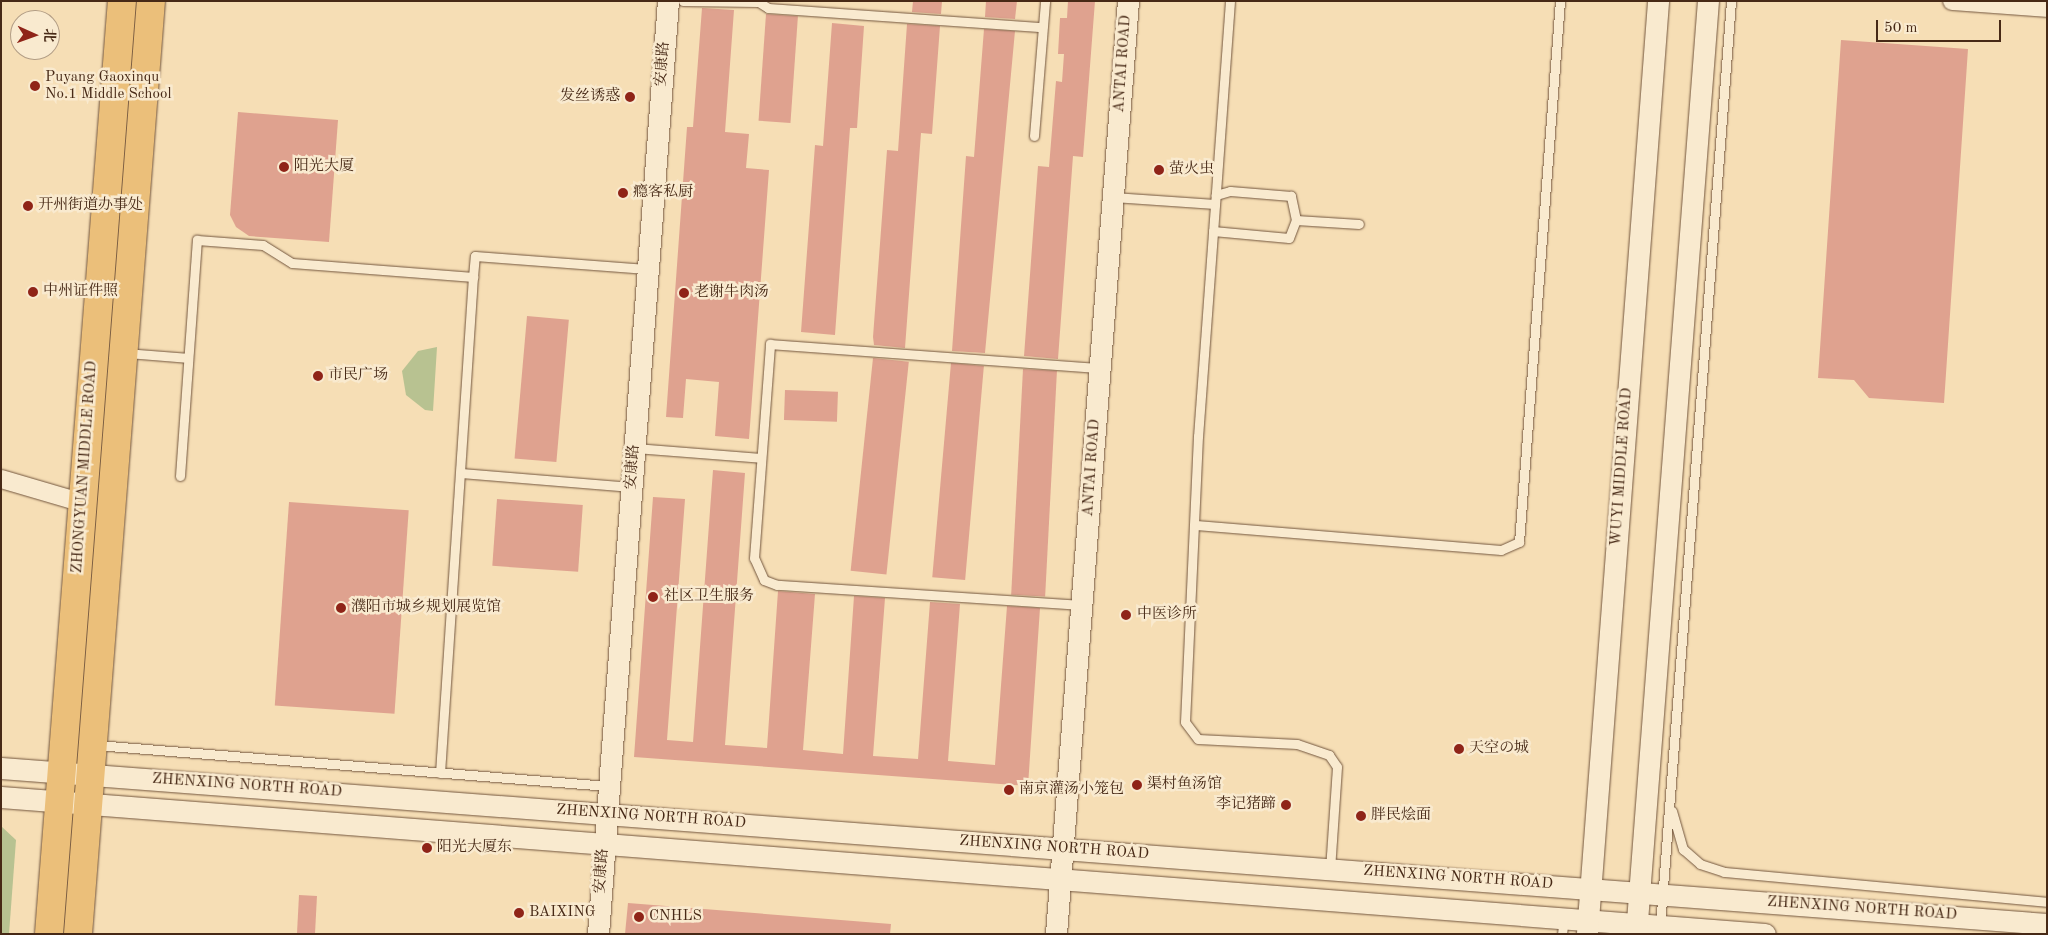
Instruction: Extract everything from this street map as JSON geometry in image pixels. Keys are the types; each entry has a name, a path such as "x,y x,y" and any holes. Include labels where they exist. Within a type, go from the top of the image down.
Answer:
{"main road":[{"name":"ZHONGYUAN MIDDLE ROAD","path":"49,934 122,1"},
{"name":"ZHONGYUAN MIDDLE ROAD","path":"78,934 151,1"}],"street":[{"name":"安康路","path":"598,934 668,1"},
{"name":"ANTAI ROAD","path":"1056,934 1128,1"},
{"name":"WUYI MIDDLE ROAD","path":"1587,927 1658,1"},
{"path":"1637,929 1708,1"},
{"path":"1952,1 2047,8"},
{"path":"1,480 83,503"},
{"name":"ZHENXING NORTH ROAD","path":"1,768 2047,924"},
{"name":"ZHENXING NORTH ROAD","path":"1,797 604,846 1060,880 1563,926 1764,934"}],"lane":[{"path":"683,1 757,2 768,8 1042,27"},
{"path":"1034,136 1045,1"},
{"path":"1230,1 1213,230 1185,722 1198,739 1297,744 1330,755 1337,767 1330,869"},
{"path":"1196,525 1501,550 1519,542 1560,1"},
{"path":"1660,930 1731,1"},
{"path":"1113,197 1215,200 1230,191 1291,196 1296,220 1289,238 1213,230"},
{"path":"1296,220 1358,224"},
{"path":"180,476 198,240 263,245 292,263 473,277"},
{"path":"440,773 475,256 648,269"},
{"path":"1082,605 778,585 764,580 754,558 761,458 770,344 1100,368"},
{"path":"123,353 188,358"},
{"path":"634,448 761,458"},
{"path":"461,473 631,487"},
{"path":"93,745 609,786"},
{"path":"1670,800 1683,849 1700,864 1724,872 2047,902"}],"green space":[{"path":"437,347 433,411 425,410 406,395 402,371 418,351"},
{"path":"1,826 16,840 9,934 1,934"}],"building":[{"path":"913,1 942,1 941,14 912,12"},
{"path":"986,1 1017,1 1015,19 985,17"},
{"path":"1068,1 1095,1 1083,157 1073,156 1058,359 1024,356 1038,166 1049,167 1056,81 1062,82 1064,54 1058,54 1060,18 1067,18"},
{"path":"702,8 734,10 725,132 749,134 746,168 769,170 749,439 715,436 719,382 686,379 683,418 666,417 687,127 693,127"},
{"path":"766,14 798,16 790,123 759,121"},
{"path":"832,23 864,26 857,128 850,128 835,335 801,332 815,145 823,146"},
{"path":"907,24 940,26 932,134 921,133 905,348 874,345 873,337 887,150 898,151"},
{"path":"984,29 1015,31 985,353 952,351 966,156 974,157"},
{"path":"1841,40 1968,49 1944,403 1869,398 1854,380 1818,378"},
{"name":"阳光大厦","path":"238,112 338,120 329,242 249,236 236,227 230,215"},
{"path":"527,316 569,320 556,462 515,458"},
{"path":"873,358 909,362 886,575 851,571"},
{"path":"951,363 984,366 965,580 932,577"},
{"path":"1023,369 1057,371 1045,596 1011,595"},
{"path":"785,390 838,392 837,422 784,420"},
{"path":"713,470 745,473 725,745 767,748 778,591 815,594 803,750 843,754 854,596 885,598 873,756 918,759 930,602 960,604 948,761 995,765 1007,606 1040,608 1028,786 634,757 653,497 685,499 667,740 693,742"},
{"path":"497,499 583,505 578,572 492,566"},
{"name":"濮阳市城乡规划展览馆","path":"289,502 409,510 394,714 275,706"},
{"path":"299,895 317,896 315,934 297,934"},
{"path":"628,903 891,924 890,934 625,934"}],"place":[{"name":"Puyang Gaoxinqu No.1 Middle School","path":"35,86"},
{"name":"发丝诱惑","path":"630,97"},
{"name":"阳光大厦","path":"284,167"},
{"name":"萤火虫","path":"1159,170"},
{"name":"瘾客私厨","path":"623,193"},
{"name":"开州街道办事处","path":"28,206"},
{"name":"中州证件照","path":"33,292"},
{"name":"老谢牛肉汤","path":"684,293"},
{"name":"市民广场","path":"318,376"},
{"name":"社区卫生服务","path":"653,597"},
{"name":"濮阳市城乡规划展览馆","path":"341,608"},
{"name":"中医诊所","path":"1126,615"},
{"name":"天空の城","path":"1459,749"},
{"name":"渠村鱼汤馆","path":"1137,785"},
{"name":"南京灌汤小笼包","path":"1009,790"},
{"name":"李记猪蹄","path":"1286,805"},
{"name":"胖民烩面","path":"1361,816"},
{"name":"阳光大厦东","path":"427,848"},
{"name":"BAIXING","path":"519,913"},
{"name":"CNHLS","path":"639,917"}]}
